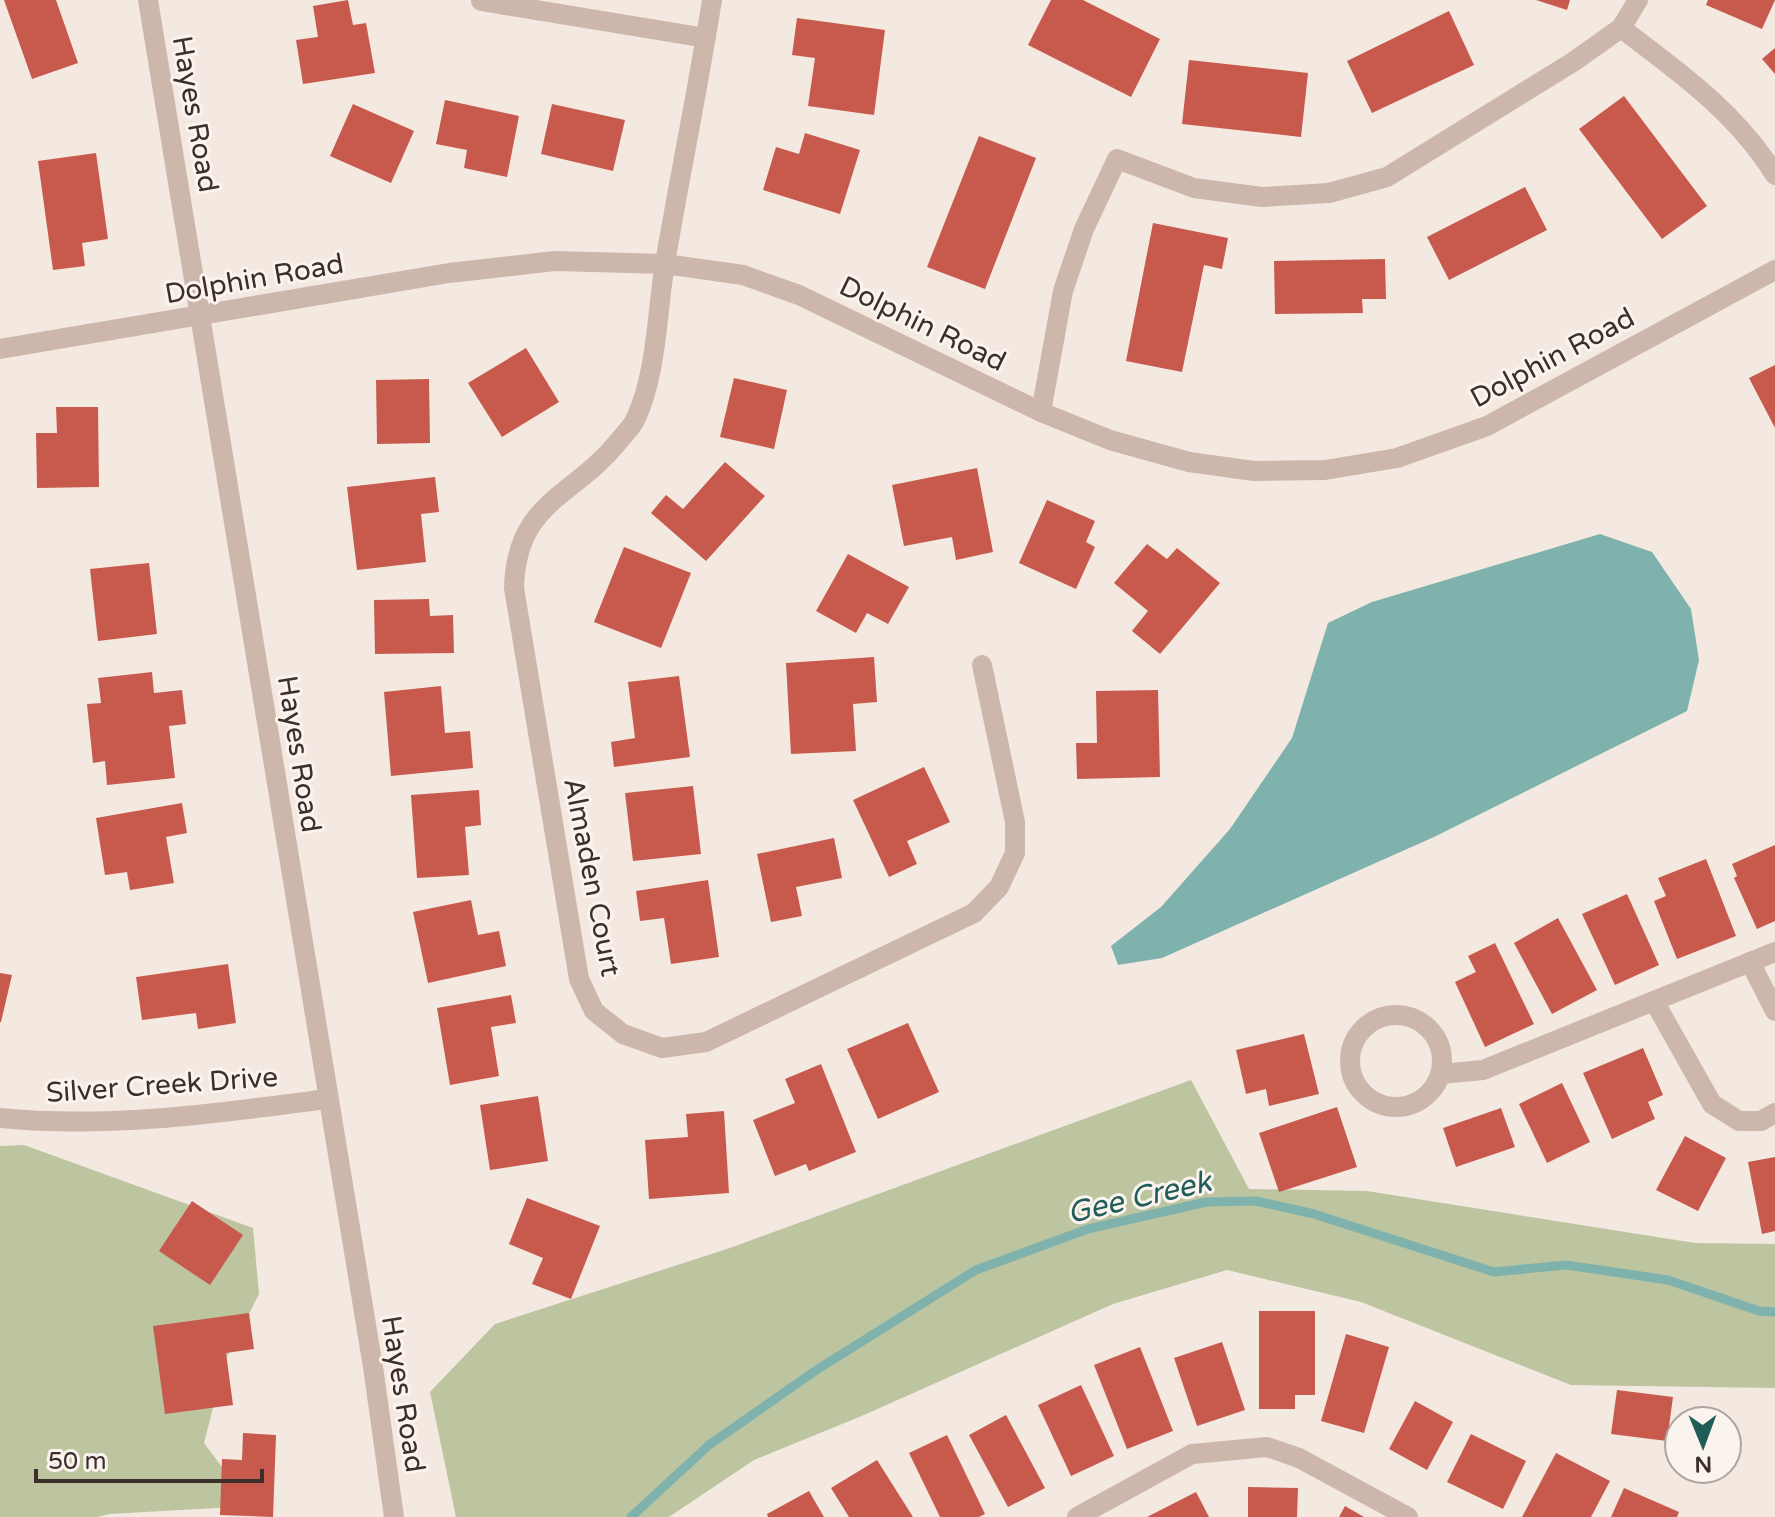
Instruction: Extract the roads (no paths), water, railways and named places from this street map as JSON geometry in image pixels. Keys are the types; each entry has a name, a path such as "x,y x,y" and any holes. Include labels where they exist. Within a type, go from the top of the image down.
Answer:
{"street":[{"name":"Hayes Road","path":"148,0 373,1367 394,1517"},
{"name":"Almaden Court","path":"712,0 648,379 636,419 606,457 554,497 529,527 515,563 514,588 579,979 594,1011 623,1034 662,1048 706,1042 974,913 999,887 1015,853 1015,822 982,665"},
{"path":"1041,412 1063,291 1084,229 1117,159 1194,188 1262,197 1329,193 1387,177 1573,62 1621,28 1638,0"},
{"path":"481,1 706,38"},
{"path":"1621,28 1711,97 1762,154 1775,175"},
{"name":"Dolphin Road","path":"0,349 479,270 555,261 665,264 743,275 799,295 1041,412 1110,440 1202,464 1254,471 1325,470 1397,458 1487,426 1775,270"},
{"path":"1440,1074 1483,1070 1775,952"},
{"path":"1750,962 1775,1011"},
{"path":"1654,1001 1712,1104 1739,1121 1761,1121 1775,1113"},
{"path":"1391,1015 1409,1017 1425,1025 1437,1039 1442,1056 1440,1074 1432,1090 1418,1102 1401,1107 1383,1105 1366,1097 1355,1083 1350,1066 1351,1048 1359,1032 1373,1020 1391,1015"},
{"name":"Silver Creek Drive","path":"0,1118 53,1123 183,1117 327,1099"},
{"path":"1078,1517 1192,1454 1267,1447 1299,1458 1408,1517"}],"water":[{"path":"1600,534 1652,552 1691,609 1699,660 1687,711 1434,837 1162,958 1118,965 1111,946 1161,907 1230,829 1292,738 1328,623 1372,602"}],"waterway":[{"name":"Gee Creek","path":"631,1517 709,1445 818,1369 976,1270 1088,1229 1206,1202 1256,1201 1314,1214 1494,1272 1566,1265 1668,1280 1759,1311 1775,1312"}]}
